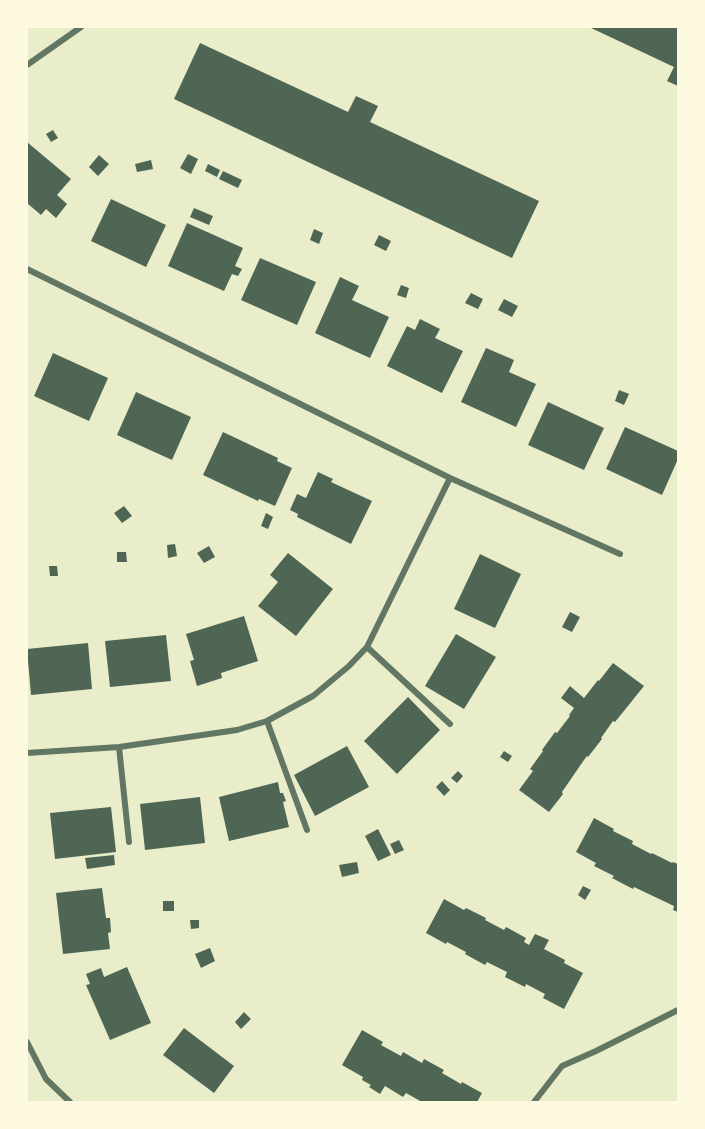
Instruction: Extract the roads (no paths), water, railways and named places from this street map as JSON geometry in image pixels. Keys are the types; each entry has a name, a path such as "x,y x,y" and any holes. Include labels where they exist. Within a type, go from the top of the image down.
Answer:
{"street":[{"path":"27,65 81,27"},
{"path":"27,269 450,478 620,554"},
{"path":"27,753 119,747 237,730 267,721 313,696 349,666 367,647 450,478"},
{"path":"367,647 450,724"},
{"path":"267,721 307,830"},
{"path":"119,747 129,842"},
{"path":"534,1102 561,1066 678,1010"},
{"path":"27,1042 46,1079 70,1102"}]}
